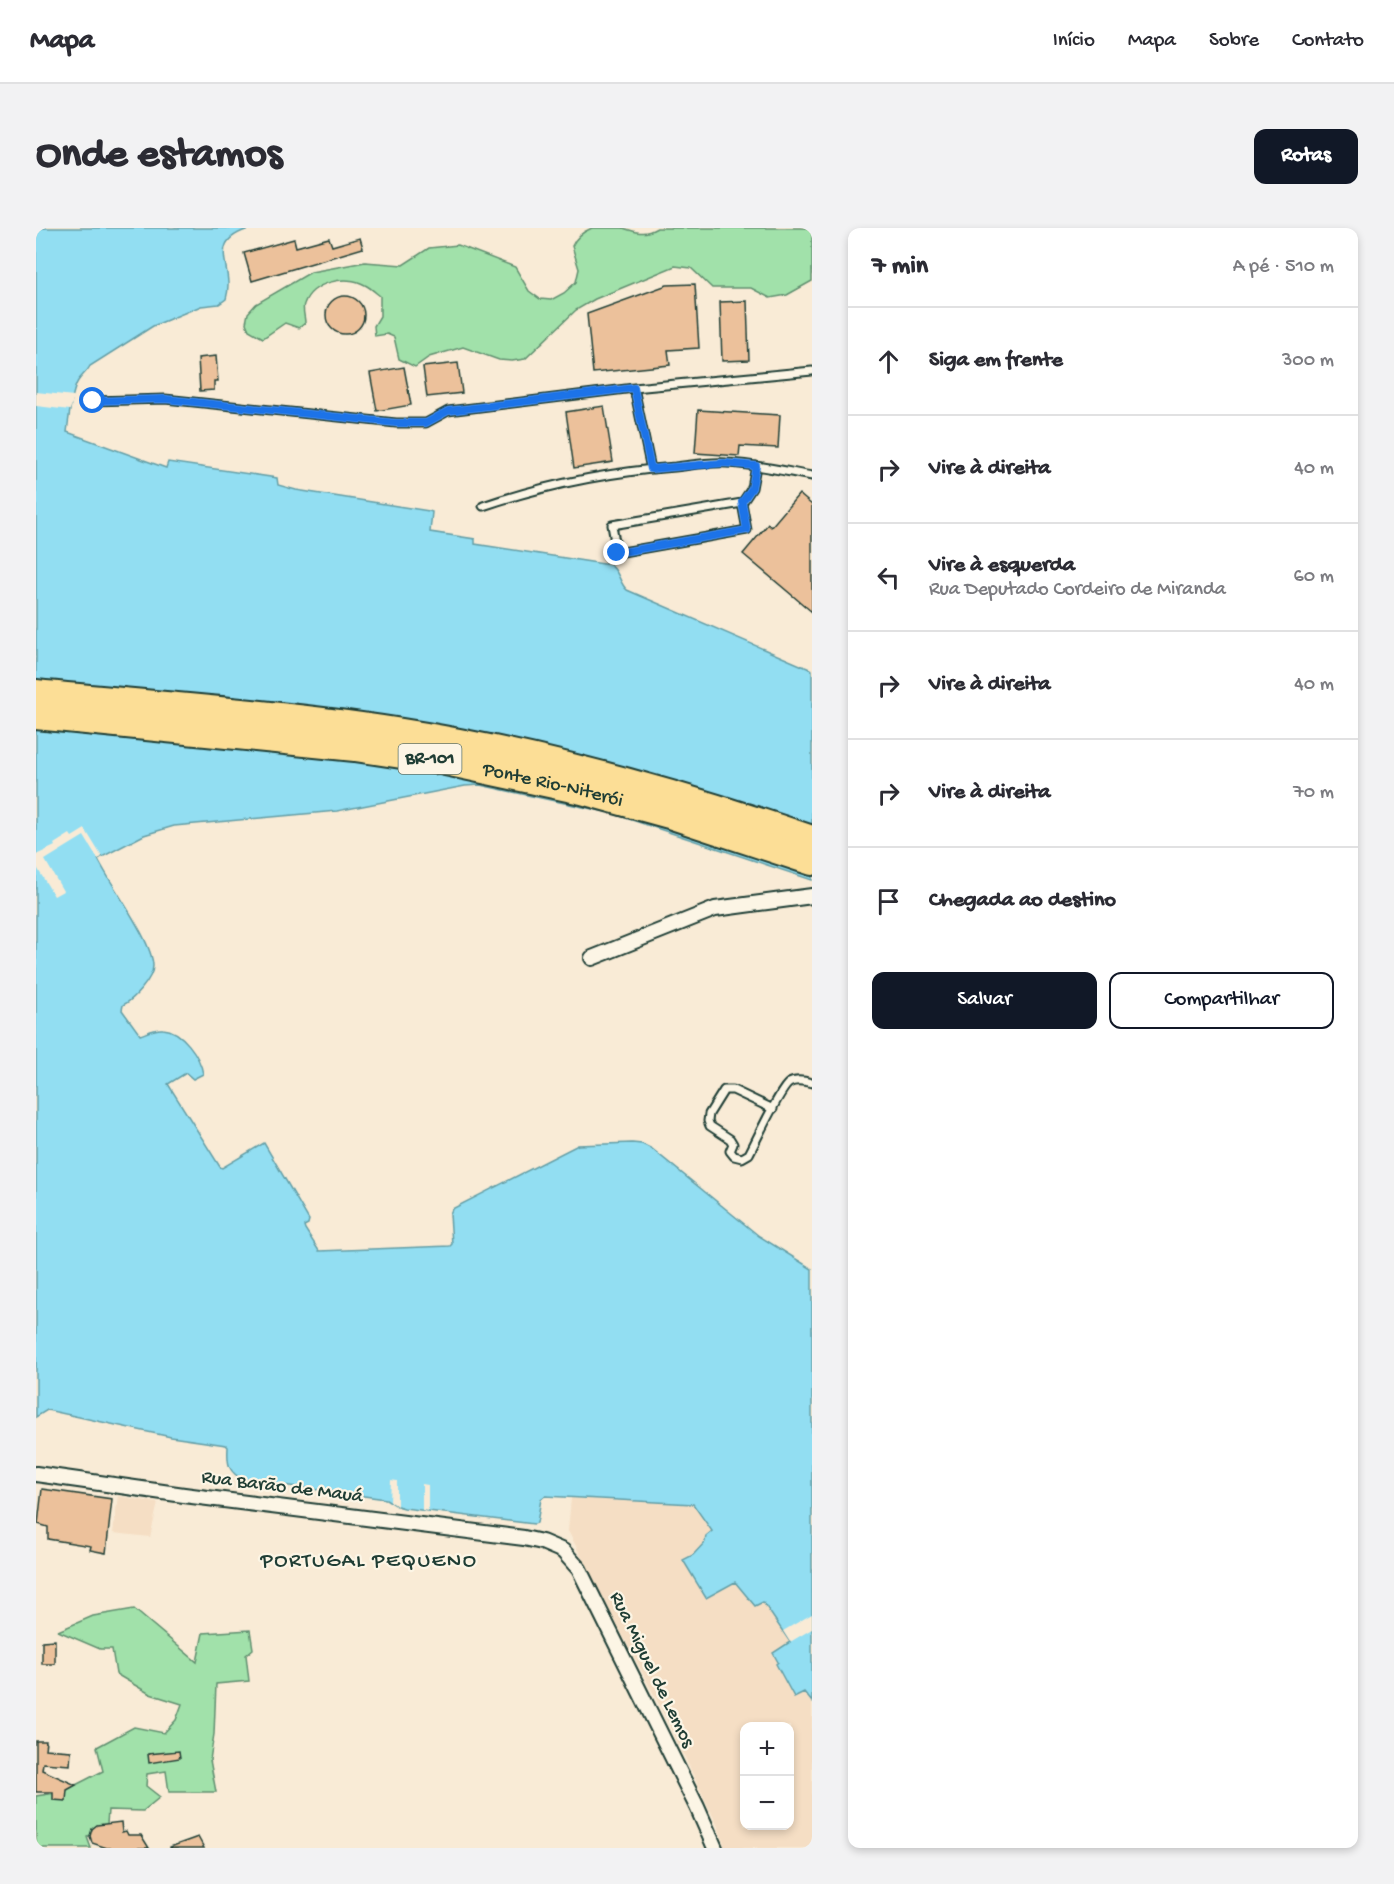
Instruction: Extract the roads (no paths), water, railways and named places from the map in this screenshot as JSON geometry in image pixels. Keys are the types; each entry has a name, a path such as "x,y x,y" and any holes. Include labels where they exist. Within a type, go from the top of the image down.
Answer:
{"highway":[{"name":"Ponte Rio-Niterói","path":"36,693 221,710 457,741 592,771 776,825 812,839"},
{"name":"Ponte Rio-Niterói","path":"36,716 355,748 441,761 529,778 633,805 812,862"}],"street":[{"path":"592,958 715,909 812,896"},
{"name":"Rua Barão de Mauá","path":"36,1474 524,1538"},
{"name":"Rua Miguel de Lemos","path":"524,1538 548,1544 563,1551 579,1569 715,1848"}],"lane":[{"path":"93,401 165,399 396,423 426,423 448,411 634,388 812,371"},
{"path":"634,388 651,469"},
{"path":"483,506 524,492 593,477 651,469 724,463 812,476"},
{"path":"742,502 747,530 617,553 612,525 742,502 752,488 756,466"},
{"path":"773,1109 733,1090 724,1090 709,1114 708,1121 710,1126 730,1139 733,1144 730,1151 734,1156 742,1158 749,1154 786,1085 792,1081 801,1080 812,1083"}],"water":[{"path":"36,228 252,228 237,234 229,240 225,248 228,287 226,299 219,304 201,306 153,326 90,366 76,386 67,432 166,468 168,462 277,478 278,485 296,490 429,511 432,512 430,532 475,539 475,544 610,565 627,590 812,670 812,880 611,813 480,785 337,811 174,826 144,835 98,859 139,928 153,966 146,983 123,1005 122,1010 140,1035 154,1030 170,1030 189,1045 203,1074 193,1079 186,1073 168,1084 220,1167 222,1168 264,1143 309,1220 304,1226 319,1251 450,1246 452,1244 450,1214 452,1209 578,1145 632,1143 642,1144 652,1149 759,1236 812,1269 812,1702 804,1692 794,1697 776,1664 778,1662 773,1653 790,1642 763,1602 755,1606 735,1582 706,1598 683,1560 693,1555 712,1531 693,1504 545,1496 541,1499 537,1523 534,1524 404,1508 386,1499 245,1480 232,1471 226,1445 171,1437 47,1410 36,1417"}],"district":[{"name":"PORTUGAL PEQUENO","path":"369,1562"}]}
